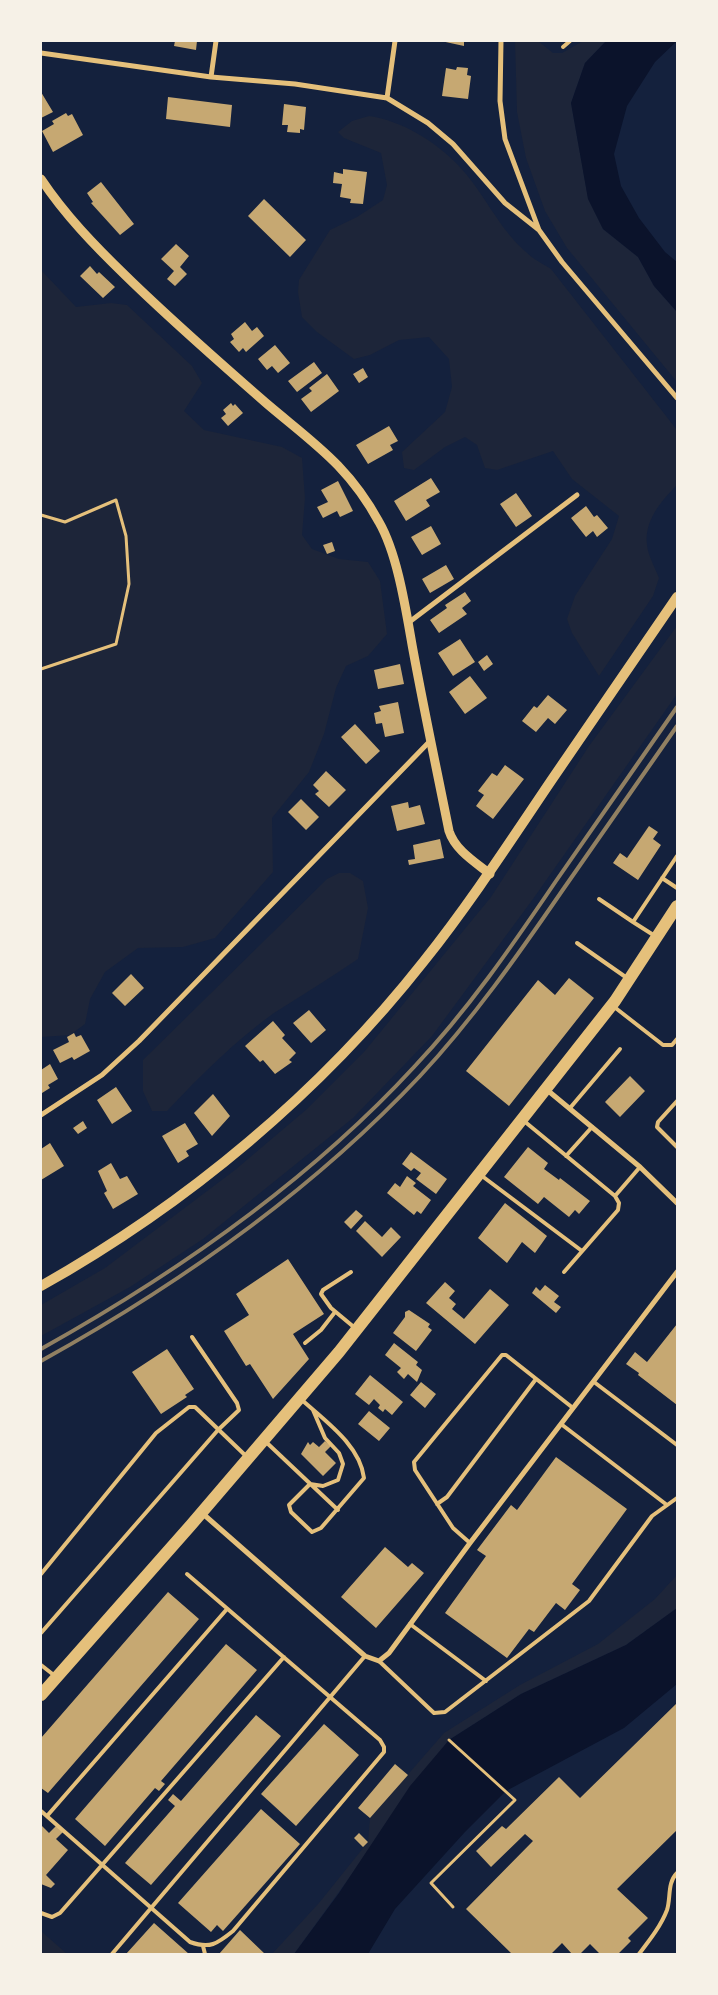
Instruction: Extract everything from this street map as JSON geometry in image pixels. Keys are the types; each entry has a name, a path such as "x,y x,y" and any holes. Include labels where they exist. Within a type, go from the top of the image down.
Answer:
{"highway":[{"path":"41,1695 202,1513 357,1330 612,1005 677,906"}],"main road":[{"path":"41,1286 101,1250 179,1196 245,1144 327,1069 400,991 490,874 677,597"}],"street":[{"path":"211,77 216,41"},
{"path":"387,98 395,41"},
{"path":"501,41 500,101 506,139 539,230 562,262 677,398"},
{"path":"41,53 211,77 295,84 387,98 428,123 453,144 505,203 539,230"},
{"path":"41,179 87,237 146,296 345,471 383,528 391,552 408,623 430,742 451,838 462,851 490,874"},
{"path":"408,623 577,495"},
{"path":"41,1115 102,1074 139,1042 430,742"},
{"path":"546,1088 677,1202"},
{"path":"202,1513 365,1656 379,1661 389,1654 470,1543 677,1272"}],"lane":[{"path":"562,47 570,41"},
{"path":"633,922 677,856"},
{"path":"662,878 677,888"},
{"path":"599,899 656,938"},
{"path":"576,943 629,980"},
{"path":"612,1005 663,1045 675,1044 677,1039"},
{"path":"570,1108 620,1048"},
{"path":"677,1101 657,1126 677,1147"},
{"path":"522,1119 615,1196 620,1203 618,1210 564,1272"},
{"path":"566,1156 592,1127"},
{"path":"615,1196 640,1168"},
{"path":"479,1174 582,1251"},
{"path":"351,1272 321,1294 335,1312 357,1330"},
{"path":"305,1343 320,1330 335,1312"},
{"path":"41,1632 218,1430 235,1414 238,1406 192,1337"},
{"path":"470,1543 455,1531 436,1504 415,1470 414,1462 496,1359 506,1355 574,1408"},
{"path":"436,1504 447,1496 536,1379"},
{"path":"594,1382 677,1445"},
{"path":"300,1398 351,1448 363,1473 363,1482 321,1528 316,1531 309,1530 291,1512 289,1505 310,1484"},
{"path":"41,1574 162,1427 192,1406 249,1458"},
{"path":"310,1484 323,1486 338,1480 343,1464 339,1453 325,1438 313,1410"},
{"path":"561,1424 667,1505"},
{"path":"264,1441 338,1510"},
{"path":"379,1661 436,1714 445,1712 590,1602 652,1516 677,1498"},
{"path":"41,1811 190,1942 203,1946 220,1941 233,1931 384,1752 384,1747 380,1740 187,1574"},
{"path":"48,1816 228,1609"},
{"path":"410,1624 486,1681"},
{"path":"112,1954 365,1656"},
{"path":"41,1914 52,1918 60,1913 284,1657"},
{"path":"41,1665 56,1678"},
{"path":"639,1954 652,1938 667,1910 672,1878 677,1873"},
{"path":"203,1946 204,1954"}],"path":[{"path":"41,515 64,522 116,500 126,536 129,584 116,644 41,669"},
{"path":"449,1740 515,1800 431,1883 452,1907"}],"shaded area":[{"path":"515,41 538,41 553,53 562,53 583,41 606,41 585,63 571,103 588,198 603,229 638,257 654,286 677,312 677,382 567,248 545,211 526,158 517,112"},
{"path":"606,41 677,41 655,62 627,106 614,154 621,186 639,218 665,252 677,262 677,312 654,286 638,257 603,229 588,199 571,103 585,63"},
{"path":"369,116 394,122 417,133 439,148 458,165 476,187 507,232 532,257 551,269 677,430 677,485 655,512 648,528 647,536 649,553 659,578 653,596 599,676 572,633 567,619 575,596 612,539 619,516 572,479 553,451 497,470 485,468 477,445 465,437 445,447 414,470 404,468 402,452 445,412 452,387 449,359 429,337 399,340 370,355 354,359 317,332 302,317 298,292 299,280 330,230 357,217 383,200 387,185 381,153 344,138 338,132 352,121"},
{"path":"41,270 76,307 111,303 127,305 192,366 202,383 184,411 204,430 282,447 302,458 305,498 302,535 312,549 339,559 368,562 380,581 387,634 368,656 346,666 336,688 324,734 309,772 272,818 273,872 215,938 183,947 138,948 105,972 90,999 85,1024 70,1035 41,1037"},
{"path":"677,626 677,694 533,899 432,1036 353,1118 203,1239 130,1287 41,1336 41,1305 105,1268 235,1170 307,1109 364,1052 491,897 589,746"},
{"path":"339,873 350,873 363,881 368,908 358,959 274,1013 245,1035 218,1059 167,1111 152,1111 143,1091 143,1060 327,879"},
{"path":"677,1575 677,1608 626,1645 521,1694 449,1740 294,1954 272,1954 319,1903 368,1842 370,1818 444,1733 520,1685 598,1644 655,1599"},
{"path":"677,1608 677,1684 624,1728 506,1791 465,1832 395,1909 368,1954 294,1954 339,1893 410,1786 449,1740 521,1694 626,1645"},
{"path":"41,1931 67,1954 41,1954"}],"building":[{"path":"175,41 197,41 196,50 174,46"},
{"path":"441,41 464,41 464,46"},
{"path":"457,67 468,68 467,75 471,76 468,99 442,96 446,68 456,70"},
{"path":"41,92 53,112 41,118"},
{"path":"168,97 232,105 230,127 166,119"},
{"path":"284,104 306,107 304,130 300,129 300,133 287,132 288,125 282,125"},
{"path":"66,113 68,116 72,114 83,135 53,152 42,131 54,124 52,121"},
{"path":"343,169 367,172 363,204 350,203 351,199 340,197 342,184 333,183 334,172 343,174"},
{"path":"101,182 134,224 120,235 91,203 93,202 87,193"},
{"path":"264,199 306,240 290,257 248,216"},
{"path":"176,244 189,256 180,267 187,274 175,286 167,279 174,271 161,259"},
{"path":"90,266 97,274 99,272 115,287 103,298 80,276"},
{"path":"245,322 252,331 257,327 264,336 246,352 243,348 239,352 230,342 234,339 231,334"},
{"path":"275,345 290,363 278,373 272,366 267,370 258,359"},
{"path":"314,362 322,373 297,392 288,381"},
{"path":"363,368 368,377 359,383 353,374"},
{"path":"327,374 339,391 311,412 301,399 312,391 309,388"},
{"path":"231,403 233,406 235,404 243,413 228,426 221,418 226,414 223,410"},
{"path":"389,426 398,441 390,445 393,450 368,464 356,445"},
{"path":"431,478 440,492 426,500 430,506 406,521 394,501"},
{"path":"338,481 353,511 340,517 337,511 323,518 317,507 328,502 321,490"},
{"path":"516,493 532,516 516,527 500,504"},
{"path":"586,506 594,517 597,515 608,528 597,537 593,531 586,537 571,518"},
{"path":"431,526 441,544 422,555 411,537"},
{"path":"332,542 335,551 327,554 323,545"},
{"path":"446,565 454,579 430,593 422,579"},
{"path":"465,592 471,601 462,608 467,614 439,633 430,620 447,608 445,605"},
{"path":"460,639 475,662 453,676 438,653"},
{"path":"487,655 493,664 484,671 478,662"},
{"path":"400,664 404,684 378,689 374,670"},
{"path":"470,676 487,698 465,714 449,692"},
{"path":"548,695 567,710 555,724 548,718 536,732 522,721 534,706 537,708"},
{"path":"398,702 404,733 385,737 382,723 376,724 374,713 381,711 379,706"},
{"path":"355,724 380,751 366,764 341,737"},
{"path":"505,765 524,779 493,819 476,806 484,795 478,791 492,773 497,776"},
{"path":"326,771 346,790 329,807 315,794 319,791 313,785"},
{"path":"301,799 319,817 306,830 288,812"},
{"path":"408,802 409,808 420,805 425,824 397,831 391,806"},
{"path":"649,826 658,832 653,839 661,845 638,880 613,863 620,853 627,858"},
{"path":"440,839 444,858 409,865 408,860 415,859 413,845"},
{"path":"131,974 144,988 125,1006 112,993"},
{"path":"569,978 594,998 509,1106 466,1071 538,980 555,995"},
{"path":"309,1010 326,1030 311,1043 293,1023"},
{"path":"273,1021 285,1035 282,1038 296,1053 289,1060 292,1062 275,1074 263,1060 260,1062 245,1046"},
{"path":"74,1033 76,1037 81,1035 90,1051 74,1060 72,1057 60,1063 53,1050 69,1042 67,1037"},
{"path":"50,1064 58,1079 48,1085 50,1088 42,1093 41,1070"},
{"path":"630,1076 645,1091 620,1117 605,1102"},
{"path":"116,1087 132,1111 112,1124 97,1100"},
{"path":"213,1094 230,1116 212,1136 194,1113"},
{"path":"83,1121 87,1128 78,1134 73,1128"},
{"path":"185,1123 198,1144 186,1151 189,1156 178,1163 162,1136"},
{"path":"50,1143 64,1166 41,1180 41,1149"},
{"path":"528,1147 548,1163 544,1169 559,1180 560,1178 590,1201 579,1214 575,1210 569,1217 544,1197 538,1204 504,1177"},
{"path":"411,1152 447,1179 436,1194 416,1179 421,1173 414,1168 411,1171 402,1164"},
{"path":"111,1163 120,1179 127,1176 138,1194 113,1209 104,1193 107,1191 98,1171"},
{"path":"407,1176 416,1183 413,1186 431,1200 421,1214 417,1211 414,1215 387,1193 395,1183 400,1187"},
{"path":"505,1203 547,1236 535,1253 522,1242 507,1263 478,1238"},
{"path":"356,1210 363,1216 351,1229 344,1222"},
{"path":"365,1221 382,1237 391,1227 401,1237 382,1257 356,1231"},
{"path":"288,1259 324,1314 293,1334 309,1359 273,1399 250,1364 246,1366 224,1331 249,1315 236,1294"},
{"path":"445,1282 455,1291 449,1298 456,1304 452,1309 464,1319 490,1289 509,1305 475,1344 426,1303"},
{"path":"545,1285 559,1296 554,1302 561,1307 556,1313 532,1293 536,1287 540,1291"},
{"path":"409,1310 430,1324 428,1327 432,1330 416,1351 393,1333 405,1317 405,1312"},
{"path":"677,1324 677,1405 626,1364 635,1352 647,1362"},
{"path":"394,1343 418,1362 416,1365 422,1370 417,1382 408,1374 404,1379 397,1372 401,1368 385,1355"},
{"path":"167,1349 194,1389 185,1395 187,1397 161,1414 132,1372"},
{"path":"370,1375 403,1402 392,1415 385,1409 383,1412 378,1408 380,1405 374,1399 369,1405 355,1394"},
{"path":"421,1382 436,1394 425,1408 410,1395"},
{"path":"369,1411 390,1428 379,1441 358,1424"},
{"path":"325,1441 331,1446 325,1452 336,1463 323,1476 301,1454 308,1442 310,1445 313,1442 319,1447"},
{"path":"556,1457 627,1509 572,1584 580,1590 565,1610 556,1603 534,1632 529,1629 507,1658 445,1613 486,1556 477,1550 511,1505 517,1510"},
{"path":"385,1547 408,1567 412,1563 424,1573 376,1628 341,1597"},
{"path":"168,1592 199,1619 48,1793 41,1788 41,1738"},
{"path":"226,1644 257,1670 161,1781 165,1784 159,1791 155,1788 105,1846 75,1819"},
{"path":"677,1703 677,1830 617,1889 648,1918 628,1938 631,1941 618,1954 600,1954 590,1944 580,1954 572,1954 562,1943 551,1954 512,1954 466,1909 533,1841 525,1834 491,1867 476,1851 502,1826 506,1829 559,1777 580,1798"},
{"path":"256,1715 281,1736 151,1885 125,1863 175,1806 168,1800 173,1794 181,1801"},
{"path":"324,1724 359,1755 296,1826 261,1794"},
{"path":"395,1764 408,1775 370,1818 358,1808"},
{"path":"261,1809 300,1844 223,1931 217,1925 211,1932 178,1903"},
{"path":"41,1825 49,1833 57,1825 64,1831 56,1839 68,1850 46,1875 55,1884 51,1888 41,1884"},
{"path":"359,1833 368,1842 363,1847 354,1838"},
{"path":"154,1923 189,1954 126,1954"},
{"path":"240,1930 265,1954 219,1954"}],"railway":[{"path":"41,1349 142,1289 239,1223 330,1149 373,1109 434,1045 489,977 677,707"},
{"path":"41,1361 144,1300 242,1233 334,1159 378,1118 440,1054 494,986 529,939 677,726"}]}
